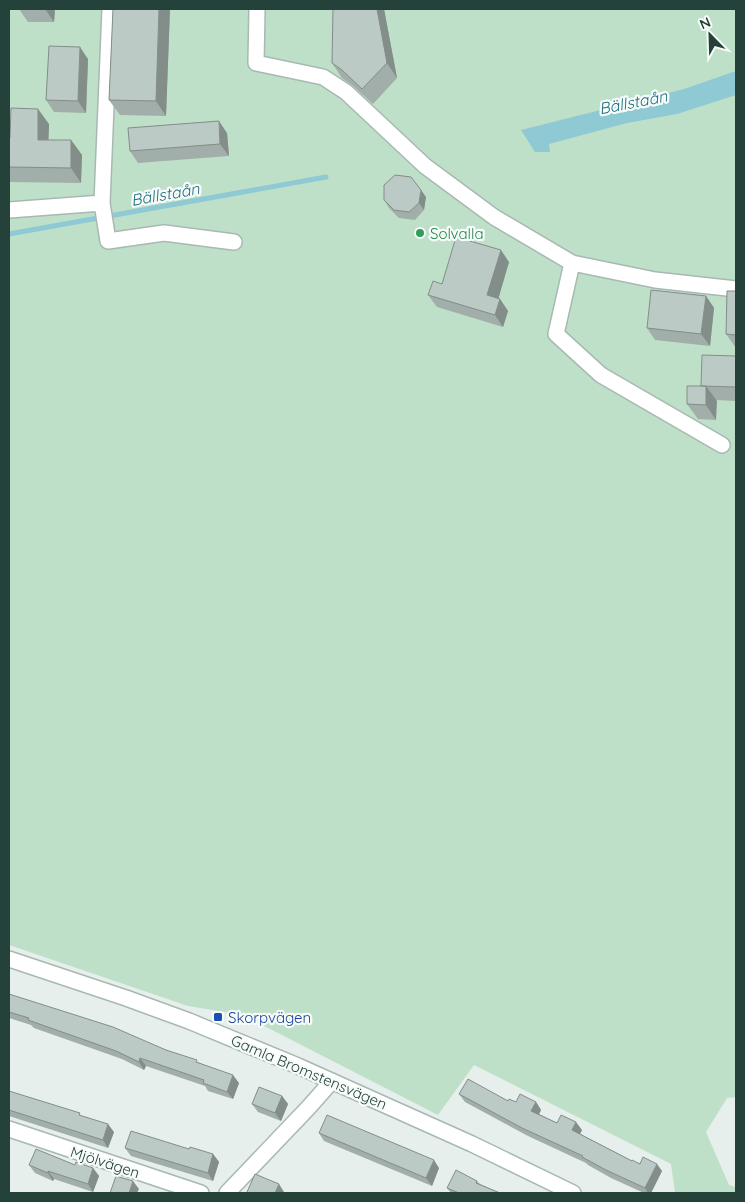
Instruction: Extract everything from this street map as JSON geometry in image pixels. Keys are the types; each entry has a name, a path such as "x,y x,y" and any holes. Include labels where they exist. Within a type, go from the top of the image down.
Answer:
{"street":[{"path":"110,9 102,203 108,241 164,233 234,242"},
{"path":"257,9 256,63 323,77 346,92 425,166 494,217 572,264 655,280 736,289"},
{"path":"9,210 102,203"},
{"path":"572,264 556,334 602,375 722,445"},
{"name":"Gamla Bromstensvägen","path":"9,959 189,1021 332,1081 472,1144 573,1193"},
{"path":"227,1193 332,1081"},
{"name":"Mjölvägen","path":"9,1129 201,1193"}],"green space":[{"path":"9,9 736,9 736,1097 727,1098 706,1132 729,1185 736,1187 736,1193 675,1193 671,1164 474,1065 438,1115 243,1015 188,1006 9,945"}],"water":[{"path":"736,71 736,95 677,114 627,123 549,144 550,152 535,152 521,130 684,89"}],"building":[{"path":"113,9 159,9 156,101 109,100"},
{"path":"333,9 377,9 387,63 362,89 332,63"},
{"path":"49,46 80,47 78,101 46,100"},
{"path":"11,108 38,109 38,140 71,140 71,168 9,167"},
{"path":"219,121 220,144 130,151 128,128"},
{"path":"395,175 411,177 421,190 419,203 409,212 394,210 384,200 384,185"},
{"path":"456,237 501,250 487,295 500,299 495,315 428,295 433,281 442,284"},
{"path":"651,290 706,296 701,334 647,328"},
{"path":"727,291 736,291 736,335 726,334"},
{"path":"702,355 736,356 736,387 701,386"},
{"path":"687,386 706,386 706,405 687,404"},
{"path":"9,994 113,1027 166,1050 197,1060 196,1062 233,1075 227,1092 203,1083 204,1080 140,1058 139,1062 116,1051 9,1012"},
{"path":"468,1079 508,1101 509,1099 516,1102 520,1094 536,1102 531,1111 557,1123 561,1115 576,1122 572,1130 632,1161 640,1164 643,1157 657,1164 645,1188 606,1170 583,1156 522,1128 459,1094"},
{"path":"259,1087 282,1096 275,1113 252,1104"},
{"path":"9,1091 80,1113 79,1115 108,1124 103,1140 9,1110"},
{"path":"327,1115 434,1160 426,1178 319,1133"},
{"path":"131,1131 189,1149 190,1147 213,1154 208,1173 125,1148"},
{"path":"36,1149 75,1165 76,1162 93,1168 88,1184 48,1171 48,1173 29,1165"},
{"path":"456,1170 477,1181 476,1183 500,1193 459,1193 447,1188"},
{"path":"255,1174 279,1184 275,1193 247,1192"},
{"path":"116,1176 133,1181 129,1193 110,1193"}],"waterway":[{"name":"Bällstaån","path":"9,234 326,177"}],"place":[{"name":"Solvalla","path":"420,233"},
{"name":"Skorpvägen","path":"218,1017"}]}
